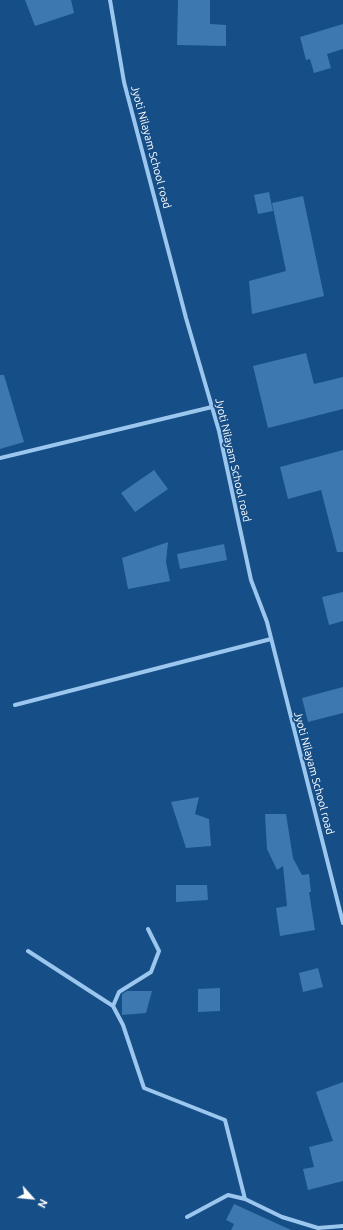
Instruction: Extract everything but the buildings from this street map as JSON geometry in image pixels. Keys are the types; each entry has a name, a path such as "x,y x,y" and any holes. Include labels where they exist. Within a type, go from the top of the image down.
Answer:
{"street":[{"name":"Jyoti Nilayam School road","path":"110,0 124,82 186,318 212,407 251,580 272,639 343,923"},
{"path":"0,458 212,407"},
{"path":"15,705 272,639"},
{"path":"113,1006 119,992 151,972 159,951 148,928"},
{"path":"28,951 113,1006 123,1025 144,1088 224,1120 245,1199"},
{"path":"187,1217 228,1195 245,1199 282,1217 318,1228 343,1226"}]}
